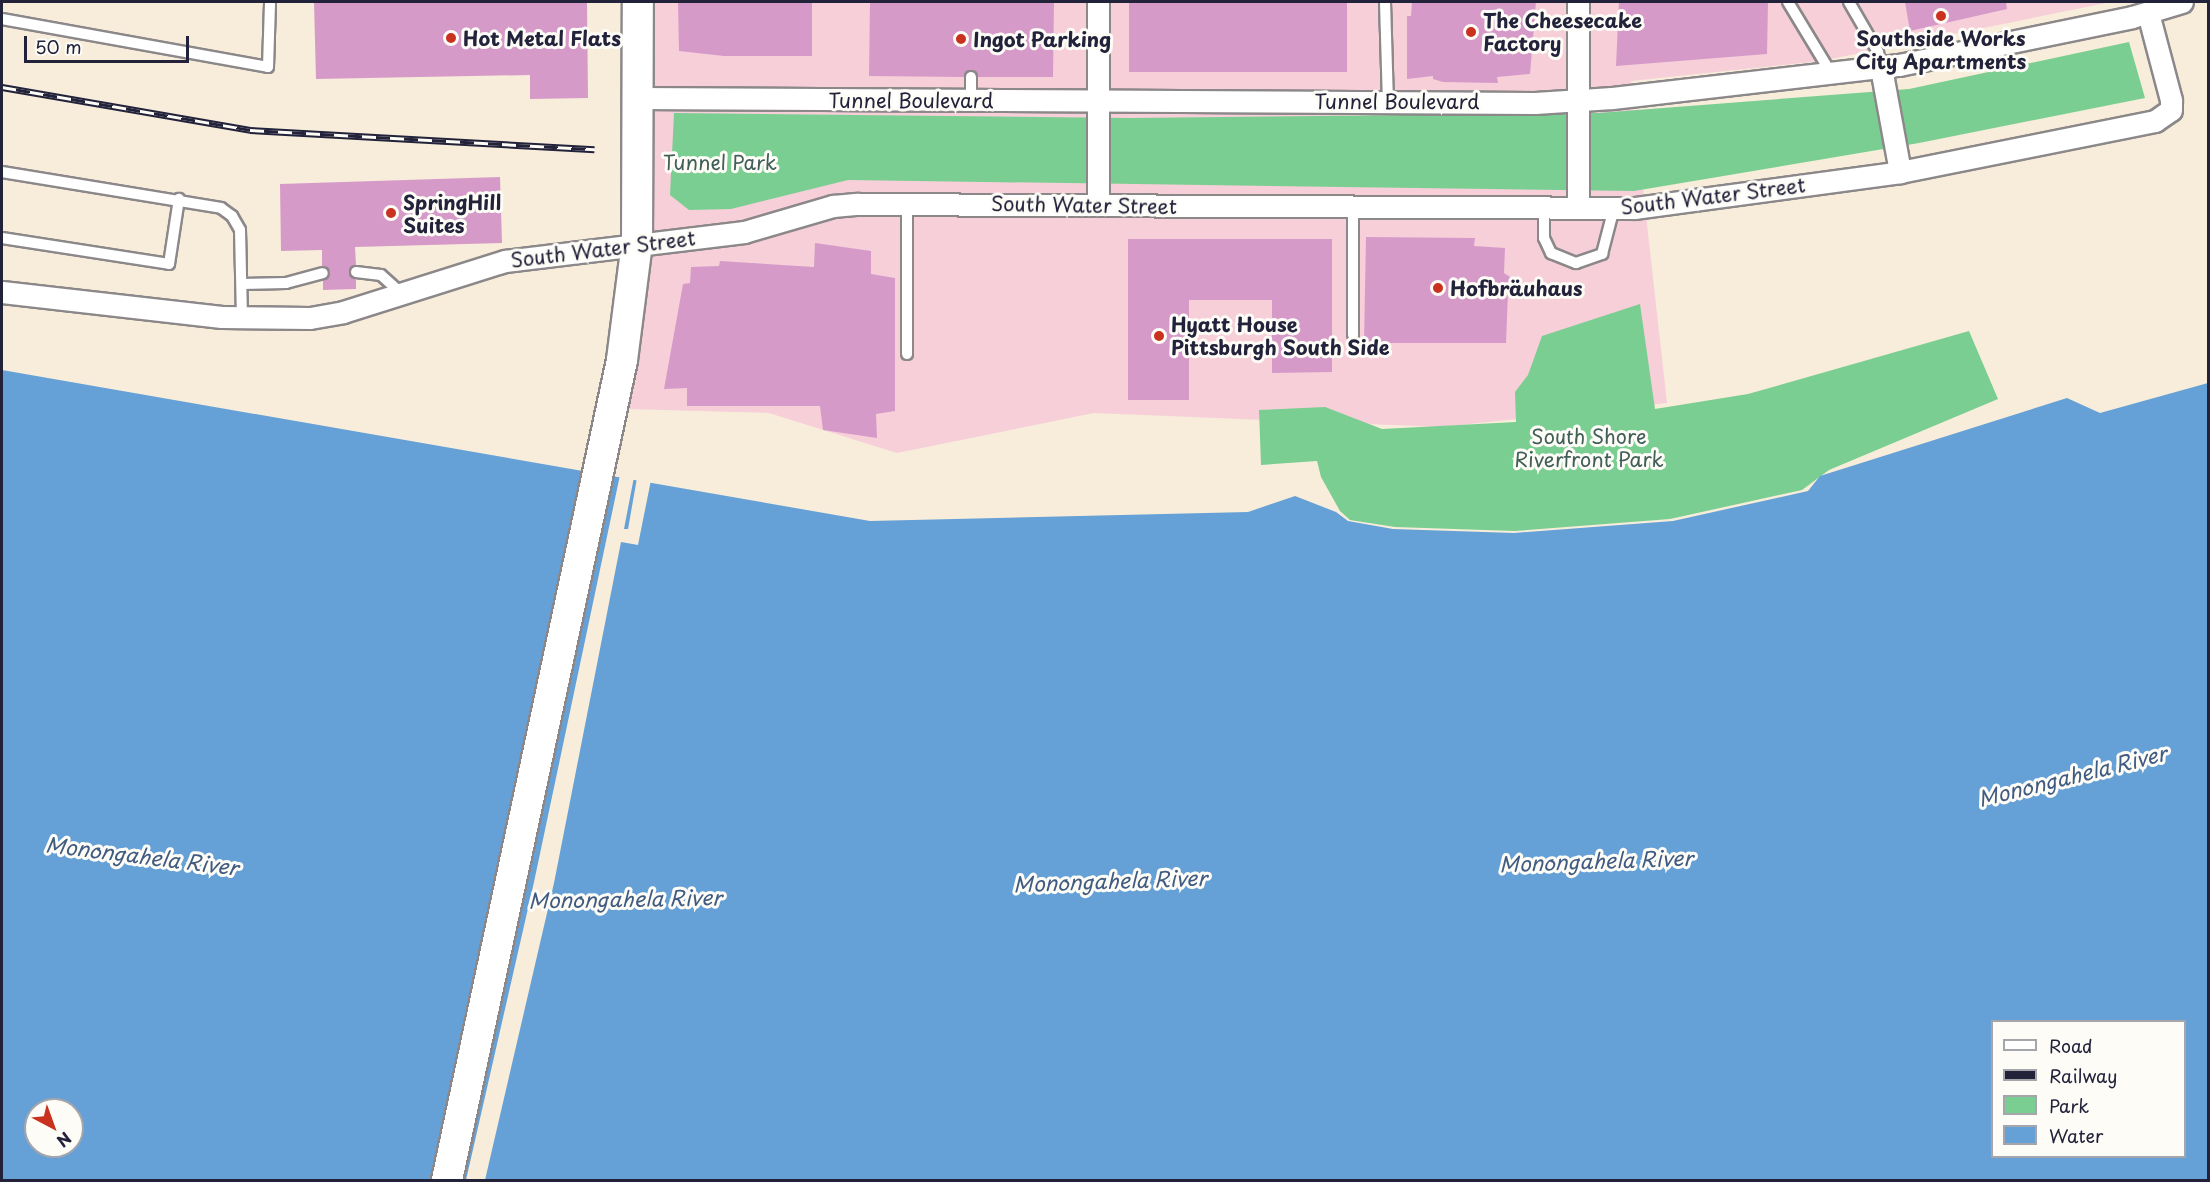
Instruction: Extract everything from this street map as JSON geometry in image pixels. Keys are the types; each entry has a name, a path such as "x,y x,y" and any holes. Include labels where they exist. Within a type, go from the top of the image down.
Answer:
{"main road":[{"path":"447,1180 610,416 637,243 638,2"}],"street":[{"path":"1098,2 1098,204"},
{"path":"1578,2 1578,208"},
{"name":"Tunnel Boulevard","path":"638,98 1578,100 1881,68 2148,13 2182,2"},
{"name":"South Water Street","path":"2,292 242,319 310,318 403,294 505,261 637,243 744,232 833,206 907,203 1614,208 1900,172 2155,121 2171,110 2148,13"},
{"path":"1881,68 1900,172"}],"lane":[{"path":"2,19 268,67 270,2"},
{"path":"1384,2 1388,101"},
{"path":"1788,2 1831,74"},
{"path":"1849,2 1878,52 1881,68"},
{"path":"971,77 971,100"},
{"path":"2,172 179,199 221,208 232,216 240,230 242,319"},
{"path":"2,238 169,264 179,199"},
{"path":"907,203 907,354"},
{"path":"1353,206 1353,334"},
{"path":"1544,208 1544,238 1551,253 1576,263 1602,254 1614,208"},
{"path":"356,272 381,275 403,294"},
{"path":"242,284 286,283 323,273"}],"shaded area":[{"path":"651,2 2111,2 1821,61 1631,81 1667,403 1441,427 1094,413 897,453 769,413 626,409"}],"green space":[{"name":"Tunnel Park","path":"2129,42 2145,98 1919,143 1634,191 848,180 731,209 689,210 670,195 674,113 1129,118 1598,113 1909,89"},
{"name":"South Shore Riverfront Park","path":"1640,304 1655,409 1748,394 1969,331 1998,399 1829,470 1802,490 1670,519 1515,531 1395,527 1350,520 1340,511 1321,477 1317,461 1261,465 1259,410 1325,407 1382,429 1516,422 1515,392 1528,375 1542,336"}],"water":[{"name":"Monongahela River","path":"2,370 870,521 1248,512 1295,496 1336,512 1348,521 1393,529 1514,533 1673,521 1808,491 1820,476 2067,398 2100,413 2208,383 2208,1180 2,1180"}],"pier":[{"path":"620,475 634,477 624,529 628,529 637,478 651,480 638,545 621,542 554,883 485,1180 466,1180 534,882"}],"building":[{"name":"Hot Metal Flats","path":"314,2 587,2 588,98 530,99 530,75 316,79"},
{"path":"678,2 812,2 812,56 724,56 679,51"},
{"name":"Ingot Parking","path":"870,2 1054,2 1053,77 978,77 972,70 964,77 869,76"},
{"path":"1129,2 1347,2 1347,72 1129,72"},
{"name":"The Cheesecake Factory","path":"1412,2 1536,2 1530,74 1497,77 1498,83 1443,82 1433,79 1433,76 1407,79 1407,16 1411,16"},
{"path":"1619,2 1768,2 1767,54 1616,66"},
{"name":"Southside Works City Apartments","path":"1905,2 2006,2 2007,9 1910,31"},
{"name":"SpringHill Suites","path":"500,177 502,243 355,247 356,265 349,272 356,280 356,289 323,290 323,281 330,272 322,266 322,250 281,251 280,184"},
{"name":"Hofbräuhaus","path":"1366,237 1475,238 1474,246 1505,248 1504,273 1516,281 1508,292 1506,343 1364,343"},
{"name":"Hyatt House Pittsburgh South Side","path":"1128,239 1332,239 1332,372 1272,373 1272,300 1189,300 1189,400 1128,400"},
{"path":"815,243 871,251 871,274 895,278 895,411 876,414 877,438 823,430 820,406 687,406 687,388 664,389 683,284 690,283 691,267 719,266 720,261 814,267"}],"railway":[{"path":"2,87 250,130 594,149"}],"place":[{"name":"Southside Works City Apartments","path":"1941,16"},
{"name":"The Cheesecake Factory","path":"1471,32"},
{"name":"Hot Metal Flats","path":"451,38"},
{"name":"Ingot Parking","path":"961,39"},
{"name":"SpringHill Suites","path":"391,213"},
{"name":"Hofbräuhaus","path":"1438,288"},
{"name":"Hyatt House Pittsburgh South Side","path":"1159,336"}]}
